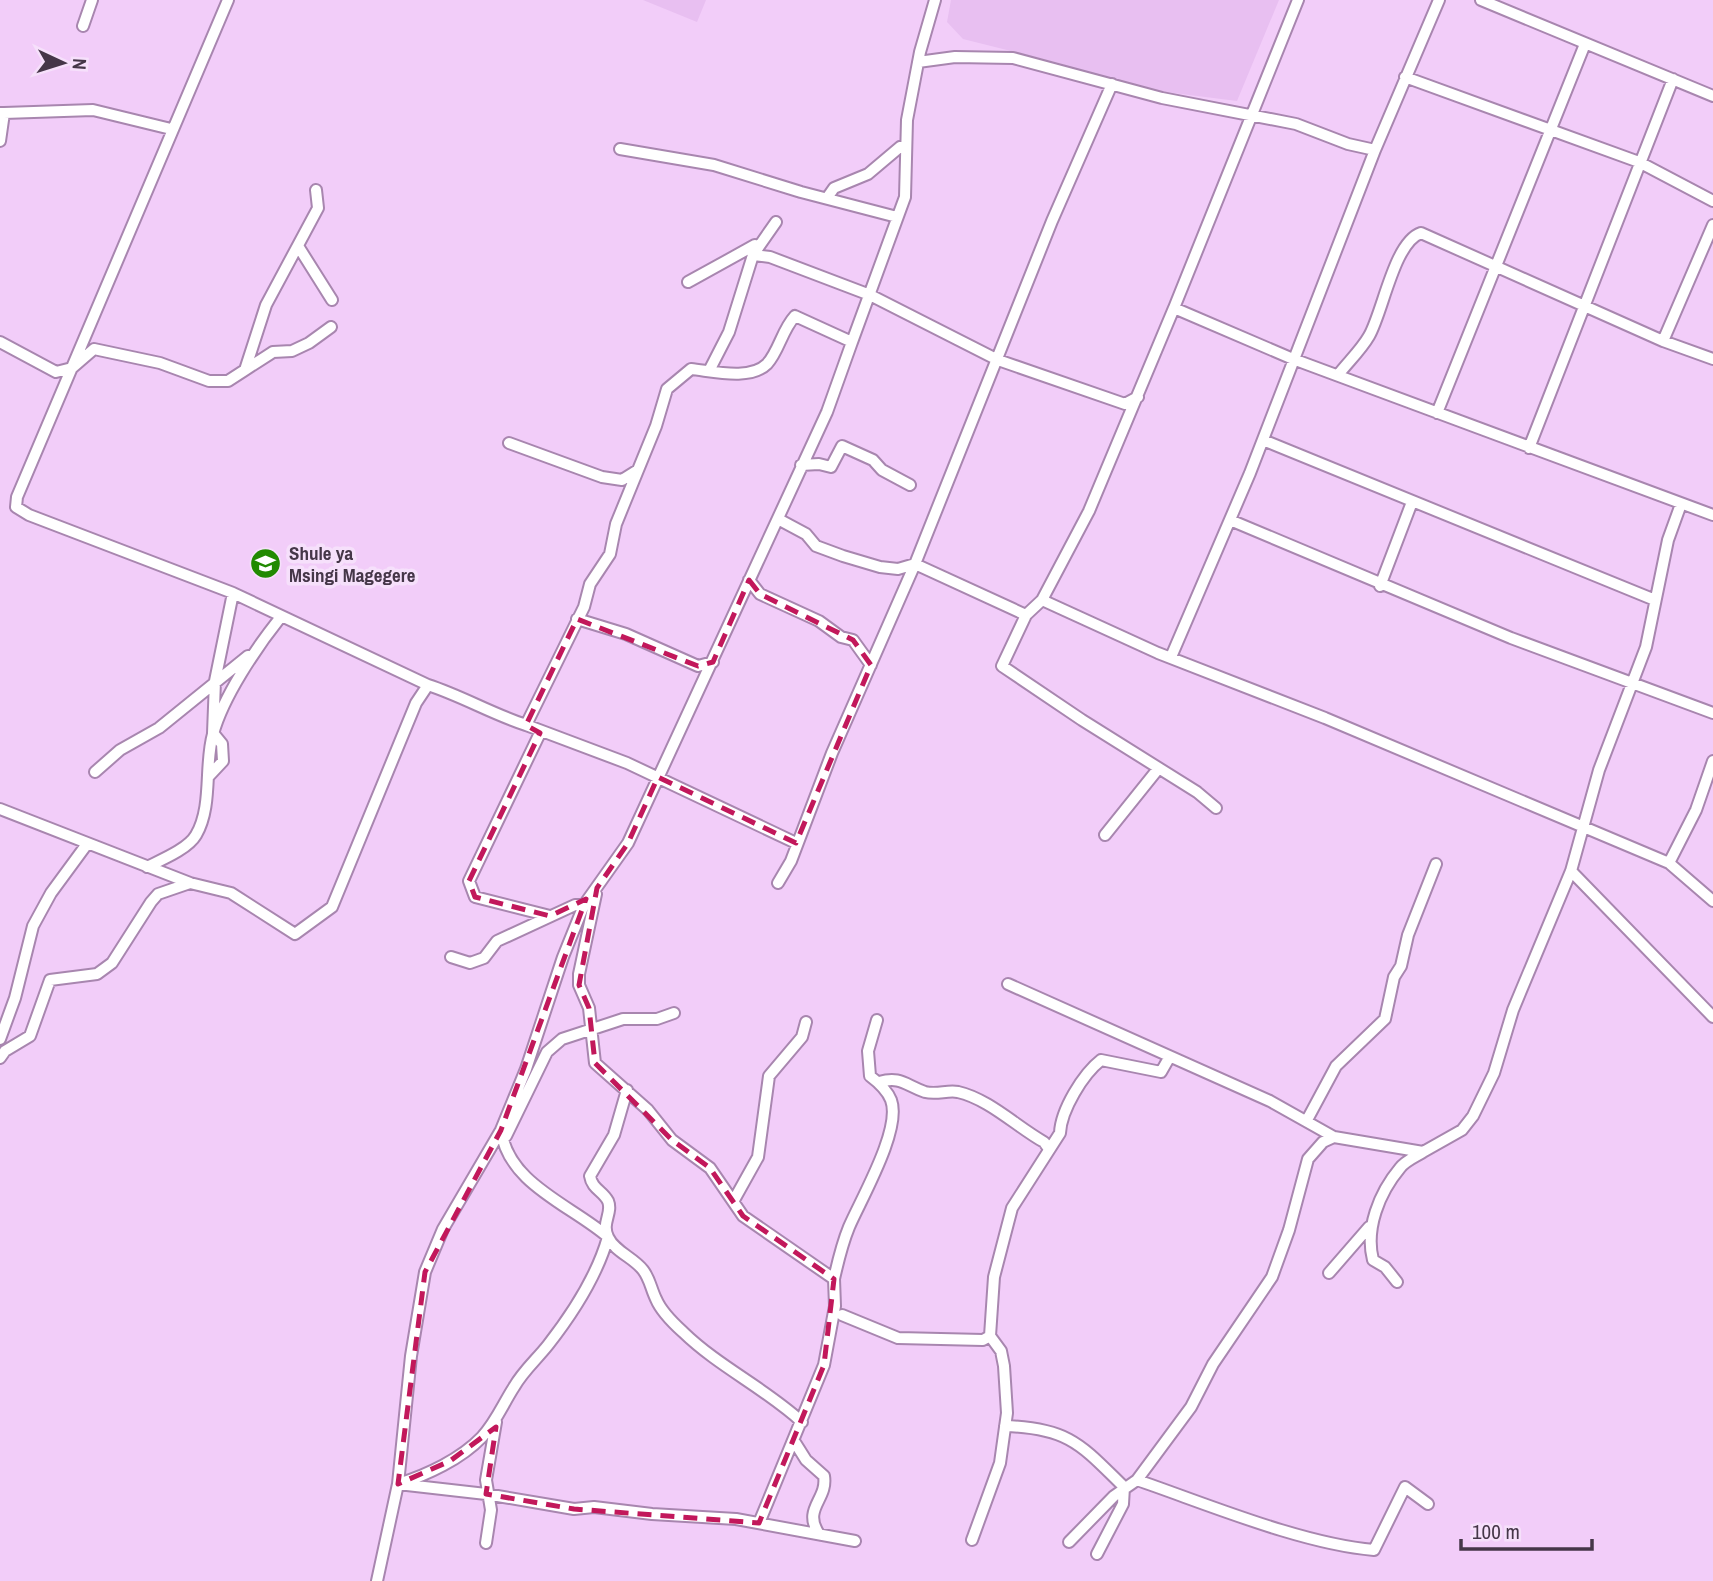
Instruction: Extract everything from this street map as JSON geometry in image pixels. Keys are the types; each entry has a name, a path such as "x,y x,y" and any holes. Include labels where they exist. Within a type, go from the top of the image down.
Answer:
{"street":[{"path":"83,26 92,0"},
{"path":"228,0 171,129 16,507 29,515 233,593 280,618 428,685 462,696 540,733 657,777 796,843"},
{"path":"377,1581 398,1484 411,1356 425,1272 443,1229 501,1130 526,1069 562,957 584,905 628,843 827,412 905,197 906,120 935,0"},
{"path":"1216,808 1197,792 1011,675 1002,666 1026,615 1042,600 1089,511 1139,397 1298,0"},
{"path":"1171,657 1263,440 1375,150 1438,0"},
{"path":"1481,0 1713,96"},
{"path":"1437,413 1585,44"},
{"path":"918,62 955,57 1013,58 1250,117 1296,124 1348,144 1375,150"},
{"path":"1405,77 1639,162 1713,201"},
{"path":"1529,448 1601,270 1639,162 1673,79"},
{"path":"778,883 791,861 796,843 915,564 1052,221 1112,84"},
{"path":"0,141 2,113 93,110 171,129"},
{"path":"827,198 834,188 868,174 900,147 906,146"},
{"path":"620,149 714,165 897,217"},
{"path":"245,370 266,305 318,208 316,190"},
{"path":"688,282 710,272 725,260 744,254 760,241 776,222"},
{"path":"1662,341 1713,225"},
{"path":"1338,375 1370,335 1398,262 1416,234 1426,234 1662,341 1713,359"},
{"path":"709,370 729,332 753,255 760,241"},
{"path":"298,246 332,300"},
{"path":"753,255 770,257 870,295 998,360 1125,404 1139,397"},
{"path":"1174,308 1293,359 1713,515"},
{"path":"526,725 578,619 590,584 610,554 616,524 667,389 691,369 754,371 767,364 795,316 852,342"},
{"path":"0,342 56,372 72,368 94,349 160,363 209,381 228,381 273,352 292,351 331,327"},
{"path":"1263,440 1655,600"},
{"path":"509,443 602,477 622,480 638,470"},
{"path":"801,465 819,464 831,467 842,446 873,460 882,470 910,485"},
{"path":"1380,586 1412,502"},
{"path":"1329,1273 1363,1237 1401,1165 1462,1130 1473,1116 1494,1073 1513,1010 1571,871 1599,770 1646,646 1668,540 1681,504"},
{"path":"778,519 806,534 816,546 880,567 898,569 915,564 1026,615"},
{"path":"1230,520 1380,586 1632,685 1713,713"},
{"path":"749,580 760,594 819,621 842,637 853,640 871,665"},
{"path":"147,867 166,858 196,837 208,778 215,681 233,593"},
{"path":"1042,600 1171,657 1670,863 1713,901"},
{"path":"213,733 251,654 280,618"},
{"path":"578,619 626,634 698,666 713,662"},
{"path":"95,772 120,750 159,728 251,654"},
{"path":"0,809 190,883 231,893 295,934 332,907 416,703 428,685"},
{"path":"540,733 468,881 475,897 550,916"},
{"path":"1670,863 1696,810 1713,761"},
{"path":"1105,835 1158,769"},
{"path":"0,1039 15,998 33,926 51,893 87,844"},
{"path":"1307,1120 1336,1066 1385,1019 1394,977 1401,966 1408,935 1436,864"},
{"path":"1571,871 1713,1017"},
{"path":"0,1058 5,1051 30,1036 50,980 97,974 112,963 158,894 190,883"},
{"path":"597,888 579,974 579,985 589,1008 595,1063 627,1090 672,1140 710,1168 743,1216 763,1233 834,1279"},
{"path":"452,957 470,963 484,958 497,940 575,905 584,905"},
{"path":"1008,984 1307,1120 1334,1137 1423,1152"},
{"path":"503,1146 547,1052 562,1039 623,1019 657,1019 674,1013"},
{"path":"759,1523 803,1422 830,1339 834,1279 849,1226 887,1140 892,1101 879,1082 870,1076 868,1066 877,1020"},
{"path":"734,1200 758,1157 769,1076 802,1037 806,1022"},
{"path":"972,1540 1000,1463 1005,1426 1004,1366 1001,1352 990,1336 995,1277 1008,1221 1060,1133 1061,1123 1085,1073 1101,1060 1161,1072 1169,1058"},
{"path":"879,1082 894,1078 924,1091 937,1094 956,1092 979,1100 1044,1142 1049,1149"},
{"path":"398,1484 420,1477 460,1454 481,1438 496,1420 514,1386 549,1344 586,1289 608,1237 604,1224 610,1209 607,1199 591,1182 590,1176 614,1135 627,1090"},
{"path":"501,1130 503,1146 541,1193 586,1218 642,1269 655,1299 683,1333 721,1365 767,1393 803,1422"},
{"path":"1069,1542 1124,1487 1138,1480 1191,1407 1213,1364 1272,1277 1289,1230 1307,1159 1323,1142 1334,1137"},
{"path":"1370,1225 1369,1243 1373,1260 1385,1267 1397,1282"},
{"path":"842,1315 898,1338 982,1340 990,1336"},
{"path":"486,1543 491,1510 486,1494 496,1420"},
{"path":"1005,1426 1023,1427 1069,1439 1096,1456 1124,1487 1123,1504 1097,1553"},
{"path":"794,1441 806,1460 824,1476 825,1484 813,1512 812,1524 819,1534"},
{"path":"1138,1480 1296,1533 1354,1548 1374,1550 1405,1487 1428,1504"},
{"path":"398,1484 486,1494 575,1509 594,1507 759,1523 855,1541"}],"highlighted area":[{"path":"749,580 760,594 853,640 871,665 796,843 658,777 628,843 597,888 579,985 589,1008 595,1063 672,1140 710,1168 743,1216 834,1279 824,1365 759,1523 574,1509 486,1494 496,1427 450,1461 398,1484 425,1272 501,1130 586,899 550,916 475,897 469,881 540,733 526,725 577,619 698,666 713,662"}],"shaded area":[{"path":"643,0 706,0 697,22"},
{"path":"951,0 1279,0 1237,101 1134,88 1059,63 963,39 947,22"}],"place":[{"name":"Shule ya Msingi Magegere","path":"266,564"}]}
